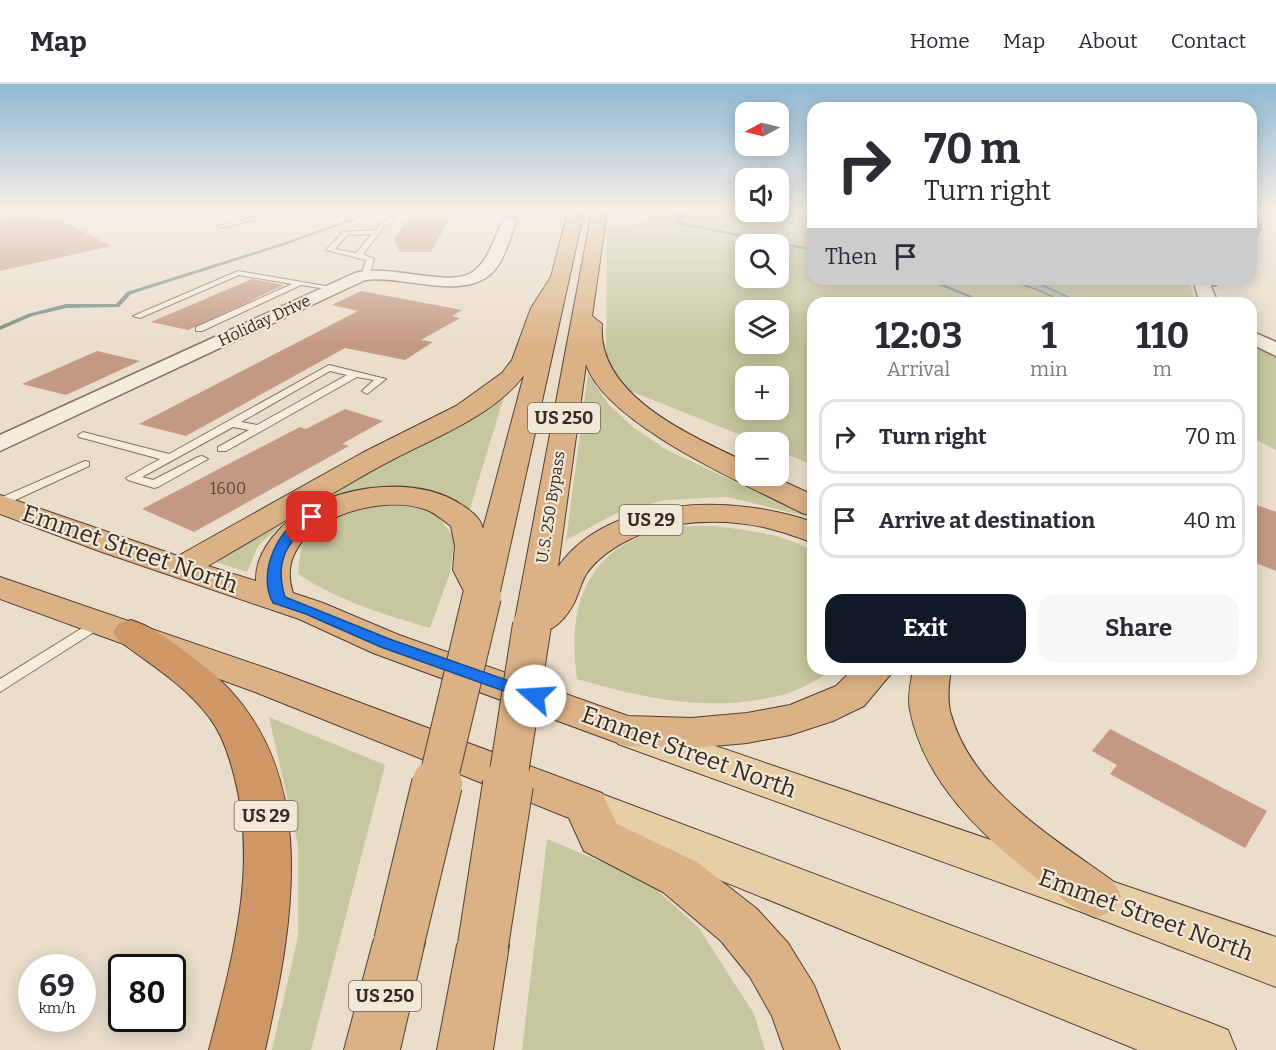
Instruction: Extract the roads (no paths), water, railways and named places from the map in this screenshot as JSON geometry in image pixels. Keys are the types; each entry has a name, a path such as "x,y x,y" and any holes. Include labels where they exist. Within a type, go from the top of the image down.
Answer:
{"highway":[{"name":"US 250","path":"372,1050 565,256"},
{"name":"U.S. 250 Bypass","path":"465,1050 592,256"},
{"path":"180,568 372,459 465,411 492,393 510,378 523,361 541,308 560,278"},
{"path":"582,314 592,324 592,349 601,370 623,398 641,414 675,436 735,467"},
{"path":"771,486 807,504"},
{"path":"278,600 273,582 274,565 291,534 312,517 327,510 358,500 390,496 408,497 438,504 466,523 471,546 470,570 482,596"},
{"name":"Emmet Street North","path":"0,503 180,568 311,611 386,644 626,730"},
{"name":"US 29","path":"532,625 556,604 565,583 588,552 606,538 644,522 691,515 722,514 777,521 807,531"},
{"name":"US 29","path":"0,587 116,627 197,680 218,700 240,731 259,781 268,825 269,887 257,968 237,1050"},
{"path":"116,627 269,683 586,806 600,837 680,878 739,925 769,960 795,1004 812,1050"},
{"path":"626,730 692,733 747,728 790,720 819,711 850,696 870,675"},
{"path":"932,675 930,709 939,739 956,770 976,796 1023,840 1096,896"}],"main road":[{"name":"Emmet Street North","path":"626,730 1276,962"},
{"path":"586,806 1208,1050"}],"street":[{"name":"Holiday Drive","path":"1,444 366,274 384,273 442,281 474,276 487,269 493,256"},
{"path":"1257,340 1276,350"}],"lane":[{"path":"361,256 370,259 366,274"},
{"path":"137,316 238,273 333,288"},
{"path":"199,329 300,283"},
{"path":"202,459 154,484 132,478 329,368 381,379 367,390"},
{"path":"222,448 355,374"},
{"path":"231,423 258,429"},
{"path":"83,435 170,458"},
{"path":"0,503 85,464"},
{"path":"0,687 116,627"}],"waterway":[{"path":"0,328 30,315 66,306 117,306 129,293 246,256"},
{"path":"941,285 972,297"}]}
